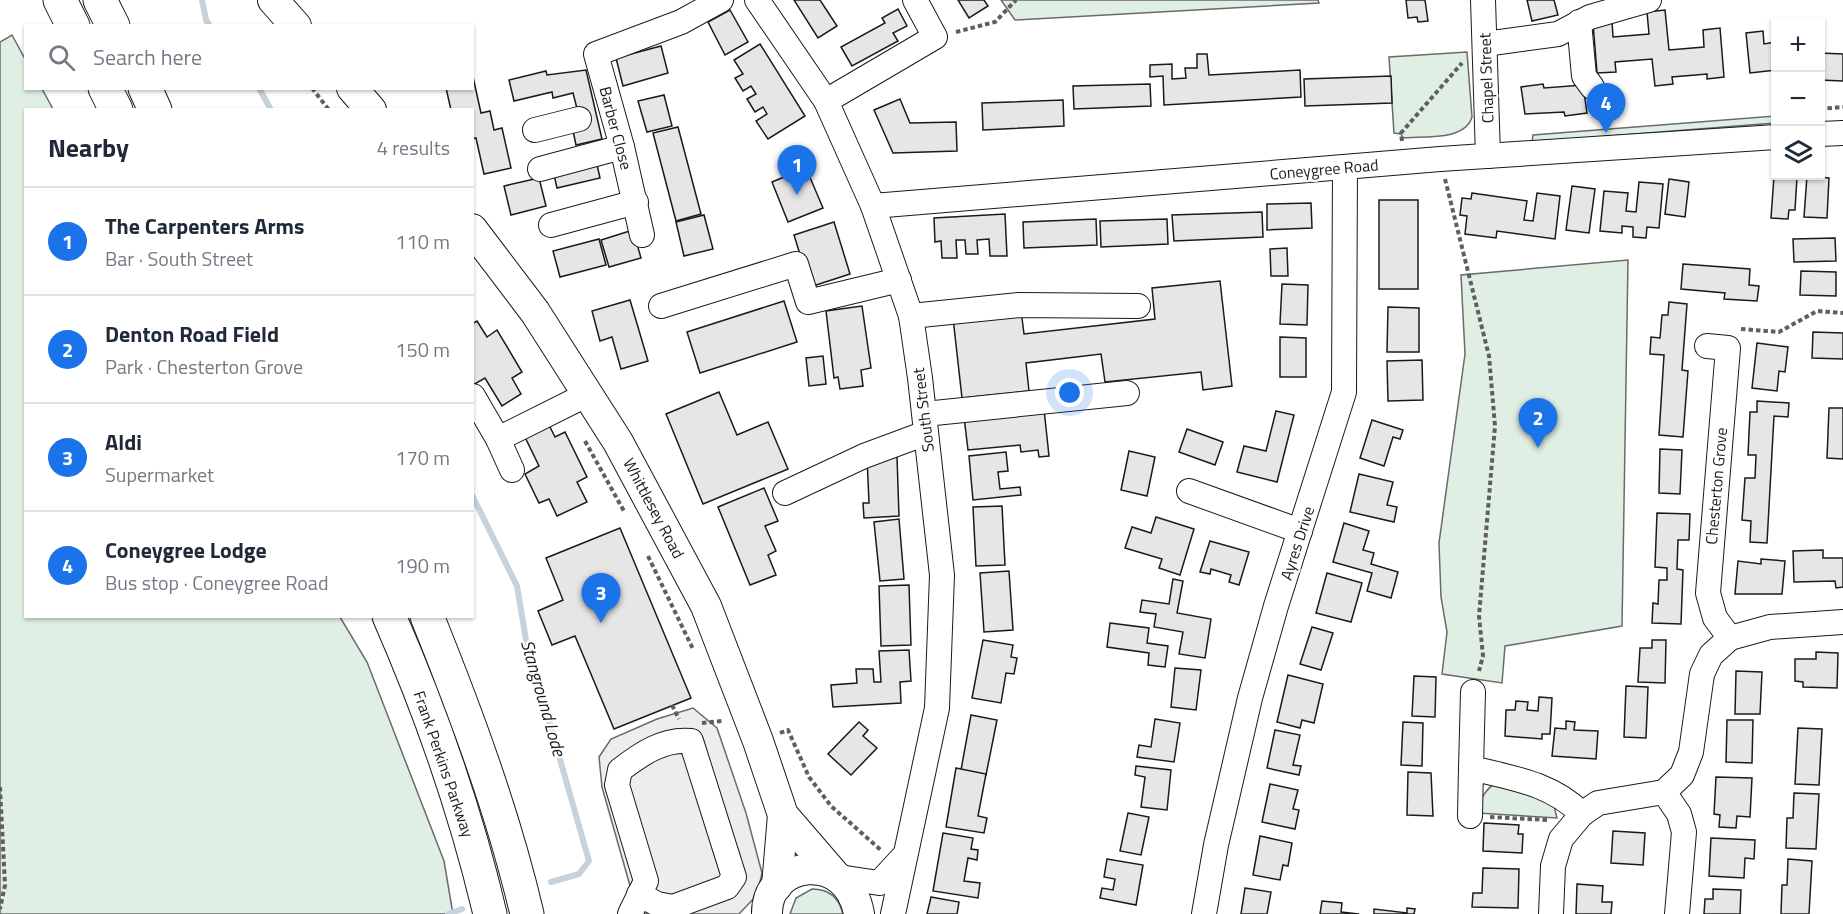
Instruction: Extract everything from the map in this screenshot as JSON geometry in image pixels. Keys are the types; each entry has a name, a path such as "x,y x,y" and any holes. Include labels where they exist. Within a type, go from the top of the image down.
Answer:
{"highway":[{"path":"60,0 72,24"},
{"path":"100,0 112,24"},
{"path":"106,90 115,108"},
{"path":"146,90 154,108"},
{"name":"Frank Perkins Parkway","path":"390,618 427,708 463,817 490,914"},
{"path":"428,618 463,708 518,876 526,914"},
{"path":"518,876 537,914"}],"main road":[{"path":"273,0 294,24"},
{"path":"354,90 368,108"},
{"name":"Whittlesey Road","path":"474,232 535,312 618,442 706,606 758,741 783,815 836,875 850,887 857,900 859,914"},
{"name":"Whittlesey Road","path":"769,902 783,815"},
{"path":"769,902 788,876 802,870 818,869 836,875"}],"street":[{"name":"Barber Close","path":"642,235 622,147 596,114 596,54 681,22 721,0"},
{"name":"South Street","path":"757,0 826,101 873,206 910,316 926,423 942,575 937,708 906,855 867,914"},
{"path":"826,101 934,37 915,0"},
{"name":"Chapel Street","path":"1483,0 1477,50 1488,156"},
{"path":"1477,50 1558,34 1579,22 1649,0"},
{"path":"1579,22 1584,76 1592,87"},
{"path":"535,130 596,114"},
{"path":"1825,134 1843,133"},
{"name":"Coneygree Road","path":"873,206 1440,159 1771,137"},
{"path":"540,169 622,147"},
{"name":"Ayres Drive","path":"1204,914 1216,845 1250,699 1276,606 1340,408 1346,376 1345,167"},
{"path":"551,225 636,202"},
{"path":"661,306 796,264 808,302 899,280"},
{"path":"910,316 1019,305 1138,306"},
{"name":"Chesterton Grove","path":"1718,347 1708,593 1715,618 1730,638"},
{"path":"785,493 864,456 926,423 1127,393"},
{"path":"498,439 588,394"},
{"path":"474,398 498,439 512,470"},
{"path":"1189,491 1300,531"},
{"path":"1551,914 1553,866 1561,839 1577,821 1598,803 1664,792 1682,775 1691,752 1702,674 1711,655 1730,638 1770,627 1843,622"},
{"path":"1470,816 1473,692"},
{"path":"677,739 691,741 734,877 727,887 673,908 657,904 635,904 646,881 617,785 620,770 642,753 677,739"},
{"path":"1471,768 1543,786 1569,801 1577,821"},
{"path":"1664,792 1678,814 1684,832 1677,914"},
{"path":"836,875 879,883 906,855"},
{"path":"893,914 906,855"}],"path":[{"path":"934,37 995,22 1016,0"},
{"path":"1403,162 1401,134 1477,50"},
{"path":"314,90 327,108"},
{"path":"1825,109 1843,107"},
{"path":"1440,159 1489,356 1495,426 1479,616 1483,656 1473,692"},
{"path":"1718,347 1739,329 1779,332 1817,311 1843,313"},
{"path":"0,787 5,885 0,909"},
{"path":"1470,816 1577,821"}],"green space":[{"path":"1001,0 1318,0 1319,3 1015,20"},
{"path":"12,35 24,57 24,90 43,90 52,108 24,108 24,618 341,618 367,662 444,861 453,914 0,914 0,42"},
{"path":"1467,52 1472,117 1468,125 1453,134 1443,136 1403,138 1401,134 1394,133 1389,57"},
{"path":"1771,116 1771,123 1532,142 1533,135"},
{"path":"1628,260 1622,626 1505,646 1502,683 1442,674 1447,632 1441,597 1439,543 1465,354 1461,275"},
{"path":"1499,781 1510,783 1554,806 1557,818 1478,813 1484,794"},
{"path":"812,889 832,895 839,903 843,914 790,914 796,898"}],"shaded area":[{"path":"693,708 717,728 746,813 762,873 757,895 739,914 638,914 602,787 599,757 611,739 657,719"}],"building":[{"path":"794,0 820,0 837,26 818,38"},
{"path":"958,0 984,0 988,6 969,18"},
{"path":"1406,0 1425,0 1428,21 1418,22 1417,17 1408,18"},
{"path":"1527,0 1554,0 1558,15 1532,21"},
{"path":"898,9 907,26 893,33 898,41 852,66 841,47 885,23 882,18"},
{"path":"730,10 748,42 725,55 708,22"},
{"path":"1665,10 1669,50 1704,47 1703,30 1720,28 1724,77 1707,79 1707,74 1672,77 1673,84 1655,86 1652,59 1615,62 1616,72 1597,73 1593,23 1612,21 1613,37 1649,34 1647,12"},
{"path":"1763,31 1764,44 1771,43 1771,71 1750,73 1746,33"},
{"path":"760,44 805,116 768,139 756,121 767,114 763,107 755,112 747,99 756,94 751,86 743,91 735,78 743,74 734,60"},
{"path":"661,46 668,73 623,86 616,58"},
{"path":"1825,53 1843,54 1843,81 1825,80"},
{"path":"1197,54 1207,54 1209,75 1300,70 1301,97 1164,105 1163,76 1150,77 1150,65 1172,64 1172,79 1186,78 1185,68 1197,68"},
{"path":"586,70 602,139 576,145 572,126 581,124 573,93 553,98 552,92 514,101 509,80 546,71 547,75"},
{"path":"1391,76 1392,103 1305,106 1304,79"},
{"path":"474,82 481,113 490,111 494,130 502,128 511,168 484,174 476,138 474,138 474,108 451,108 446,90 474,90"},
{"path":"1150,84 1151,106 1074,109 1073,86"},
{"path":"1543,84 1544,88 1583,85 1587,113 1565,116 1564,112 1525,114 1521,87"},
{"path":"664,95 672,126 647,132 638,101"},
{"path":"900,99 910,123 956,122 957,151 893,153 874,110"},
{"path":"1063,100 1064,126 983,130 982,103"},
{"path":"678,127 701,214 676,221 653,133"},
{"path":"596,160 600,178 557,188 553,170"},
{"path":"806,168 823,208 788,222 772,182"},
{"path":"539,178 546,206 511,215 504,186"},
{"path":"1829,178 1827,218 1804,217 1807,180"},
{"path":"1669,179 1689,182 1685,217 1665,214"},
{"path":"1774,180 1797,180 1795,210 1789,210 1788,219 1771,218"},
{"path":"1639,182 1663,184 1659,228 1647,227 1646,238 1633,237 1633,227 1622,226 1622,233 1600,231 1604,191 1628,193 1626,211 1636,212"},
{"path":"1572,186 1595,189 1589,233 1566,230"},
{"path":"1472,193 1527,201 1524,220 1533,221 1537,193 1560,196 1555,239 1497,231 1496,238 1465,234 1467,216 1460,215 1462,198 1471,199"},
{"path":"1379,200 1418,200 1418,289 1379,289"},
{"path":"1311,203 1312,228 1267,230 1267,204"},
{"path":"1262,212 1263,237 1174,241 1172,215"},
{"path":"1005,214 1007,256 990,256 989,239 977,240 978,254 966,254 965,240 956,240 957,258 942,258 941,241 935,242 934,218"},
{"path":"704,215 713,249 684,256 676,222"},
{"path":"1096,219 1097,245 1024,248 1023,222"},
{"path":"1167,219 1168,244 1101,247 1100,221"},
{"path":"834,222 850,274 810,287 794,235"},
{"path":"633,230 641,258 609,267 601,240"},
{"path":"1835,238 1836,261 1794,262 1793,239"},
{"path":"599,239 606,265 560,277 553,251"},
{"path":"1287,248 1288,276 1271,276 1270,249"},
{"path":"1683,264 1750,269 1749,285 1759,286 1757,301 1724,299 1725,293 1681,289"},
{"path":"1801,271 1836,272 1836,296 1800,295"},
{"path":"1220,281 1232,386 1203,390 1201,372 1105,382 1101,354 1026,363 1029,391 962,398 953,318 1021,310 1024,334 1155,319 1152,288"},
{"path":"1282,284 1308,285 1307,325 1280,324"},
{"path":"630,300 648,361 621,369 612,337 600,341 592,311"},
{"path":"784,301 797,342 700,373 687,332"},
{"path":"1669,302 1687,304 1682,370 1688,371 1683,437 1659,435 1664,355 1650,354 1651,337 1660,338 1662,315 1668,315"},
{"path":"862,306 871,368 861,370 863,386 840,389 838,377 834,378 826,311"},
{"path":"1388,307 1419,308 1419,352 1387,352"},
{"path":"477,321 487,337 497,330 522,372 512,378 521,394 502,406 485,378 474,384 474,323"},
{"path":"1813,332 1843,333 1843,359 1812,358"},
{"path":"1280,337 1306,338 1306,377 1280,377"},
{"path":"1757,343 1788,347 1785,372 1779,371 1777,391 1752,388"},
{"path":"823,356 826,384 809,386 806,358"},
{"path":"1422,360 1423,400 1388,401 1387,361"},
{"path":"719,392 737,435 768,422 788,469 703,504 666,414"},
{"path":"1757,401 1789,403 1788,417 1774,416 1767,543 1750,542 1751,521 1742,520 1745,478 1755,478 1756,455 1748,455 1750,412 1757,412"},
{"path":"1829,408 1843,408 1843,459 1827,458"},
{"path":"1044,409 1049,456 1039,457 1038,450 1021,452 1020,445 968,450 964,417"},
{"path":"1276,411 1294,415 1277,482 1237,472 1244,446 1266,451"},
{"path":"1372,420 1403,430 1400,439 1393,437 1384,466 1360,458"},
{"path":"547,421 555,437 565,432 587,477 577,482 587,502 557,516 549,499 539,503 525,474 539,466 523,433"},
{"path":"1187,429 1223,442 1215,465 1179,452"},
{"path":"1660,449 1682,450 1680,494 1659,493"},
{"path":"1129,451 1155,457 1147,496 1121,490"},
{"path":"1006,452 1008,471 998,472 1000,489 1020,487 1021,495 973,500 969,456"},
{"path":"897,457 899,516 864,518 863,503 869,503 867,458"},
{"path":"1359,474 1393,482 1387,505 1397,507 1394,522 1350,512"},
{"path":"764,488 778,521 765,526 776,551 768,555 776,575 750,585 718,507"},
{"path":"1002,506 1005,565 976,566 973,507"},
{"path":"1657,513 1690,514 1689,540 1678,540 1677,569 1683,570 1681,624 1652,623 1653,603 1658,604 1659,580 1667,580 1667,568 1655,567"},
{"path":"1156,517 1194,529 1180,575 1159,568 1162,559 1125,548 1132,527 1151,533"},
{"path":"899,519 904,579 880,581 874,522"},
{"path":"1344,523 1369,531 1363,550 1374,553 1371,564 1398,572 1391,598 1367,591 1372,573 1333,562"},
{"path":"620,528 691,698 614,729 575,636 552,645 538,611 563,600 546,558"},
{"path":"1210,541 1249,552 1239,585 1229,582 1231,575 1211,569 1210,574 1200,572"},
{"path":"1823,550 1823,558 1843,558 1843,587 1836,588 1835,581 1794,582 1793,551"},
{"path":"1761,559 1785,561 1782,594 1735,594 1738,561 1761,564"},
{"path":"1009,571 1013,630 984,632 980,573"},
{"path":"1327,573 1362,583 1351,622 1316,613"},
{"path":"1173,579 1183,581 1177,613 1211,619 1205,658 1179,654 1183,632 1154,627 1156,614 1140,612 1142,600 1169,604"},
{"path":"909,585 911,645 881,646 879,586"},
{"path":"1110,623 1149,628 1147,643 1168,646 1165,667 1148,665 1149,653 1107,647"},
{"path":"1312,627 1333,633 1321,670 1300,664"},
{"path":"983,640 1013,645 1011,657 1017,658 1014,674 1006,673 1001,703 972,698"},
{"path":"1652,640 1666,640 1665,683 1638,682 1640,648 1652,648"},
{"path":"909,650 911,681 900,682 901,703 833,707 831,685 857,683 856,669 873,669 874,682 881,682 879,651"},
{"path":"1816,652 1838,653 1837,688 1803,687 1803,682 1795,681 1795,659 1816,659"},
{"path":"1175,668 1201,670 1196,710 1171,707"},
{"path":"1736,671 1762,672 1760,714 1735,714"},
{"path":"1288,675 1323,684 1314,723 1302,720 1300,728 1277,722"},
{"path":"1414,676 1436,677 1435,717 1412,716"},
{"path":"1626,686 1648,687 1646,738 1624,737"},
{"path":"1539,697 1552,698 1550,734 1542,734 1542,739 1505,736 1506,710 1515,710 1516,701 1528,702 1527,710 1538,711"},
{"path":"971,715 997,720 986,775 961,770"},
{"path":"1155,719 1180,723 1174,762 1137,757 1139,745 1151,747"},
{"path":"1727,720 1753,720 1752,763 1726,762"},
{"path":"1566,721 1575,722 1574,730 1598,731 1596,759 1552,756 1555,728 1566,729"},
{"path":"859,722 868,730 863,736 877,748 851,775 828,754"},
{"path":"1403,722 1423,723 1422,766 1401,765"},
{"path":"1798,728 1822,729 1819,785 1795,784"},
{"path":"1275,730 1300,735 1293,765 1301,766 1299,775 1267,768"},
{"path":"1136,766 1171,770 1167,810 1141,807 1145,777 1135,775"},
{"path":"956,768 986,774 978,816 987,818 984,833 946,827"},
{"path":"1408,772 1431,773 1433,816 1407,815"},
{"path":"1716,777 1752,778 1750,817 1737,816 1736,828 1719,827 1720,815 1714,814"},
{"path":"1270,784 1298,790 1293,809 1299,810 1295,829 1262,822"},
{"path":"1794,793 1819,794 1816,849 1786,848 1787,818 1793,818"},
{"path":"1128,813 1149,817 1141,855 1120,851"},
{"path":"1484,823 1519,825 1518,834 1523,834 1522,853 1483,851"},
{"path":"1613,831 1645,833 1643,865 1611,863"},
{"path":"943,833 973,838 971,849 978,850 977,860 968,858 964,881 980,883 978,898 933,891"},
{"path":"1260,836 1292,843 1288,866 1283,865 1280,880 1253,875"},
{"path":"1711,838 1755,840 1754,859 1745,858 1744,878 1709,876"},
{"path":"1107,859 1143,865 1136,905 1100,898 1102,888 1113,890 1115,879 1104,877"},
{"path":"1788,859 1812,861 1809,914 1781,914 1782,885 1787,885"},
{"path":"1483,868 1519,869 1518,908 1472,907 1473,893 1482,893"},
{"path":"1577,884 1603,886 1602,902 1612,902 1611,914 1576,914"},
{"path":"1245,888 1271,892 1267,914 1241,914"},
{"path":"1713,889 1741,890 1740,914 1704,914 1705,899 1713,899"},
{"path":"931,897 959,902 957,914 927,914"},
{"path":"1322,901 1342,903 1341,912 1359,914 1320,914"},
{"path":"1407,908 1415,909 1414,914 1374,914 1374,909 1407,913"}],"waterway":[{"name":"Stanground Lode","path":"202,0 209,24"},
{"name":"Stanground Lode","path":"260,90 270,108"},
{"name":"Stanground Lode","path":"474,499 517,586 526,640 589,861 579,874 551,882"},
{"name":"Stanground Lode","path":"448,914 462,909"}],"place":[{"name":"Coneygree Lodge","path":"1606,133"},
{"name":"The Carpenters Arms","path":"797,195"},
{"name":"Denton Road Field","path":"1538,448"},
{"name":"Aldi","path":"601,623"}]}
